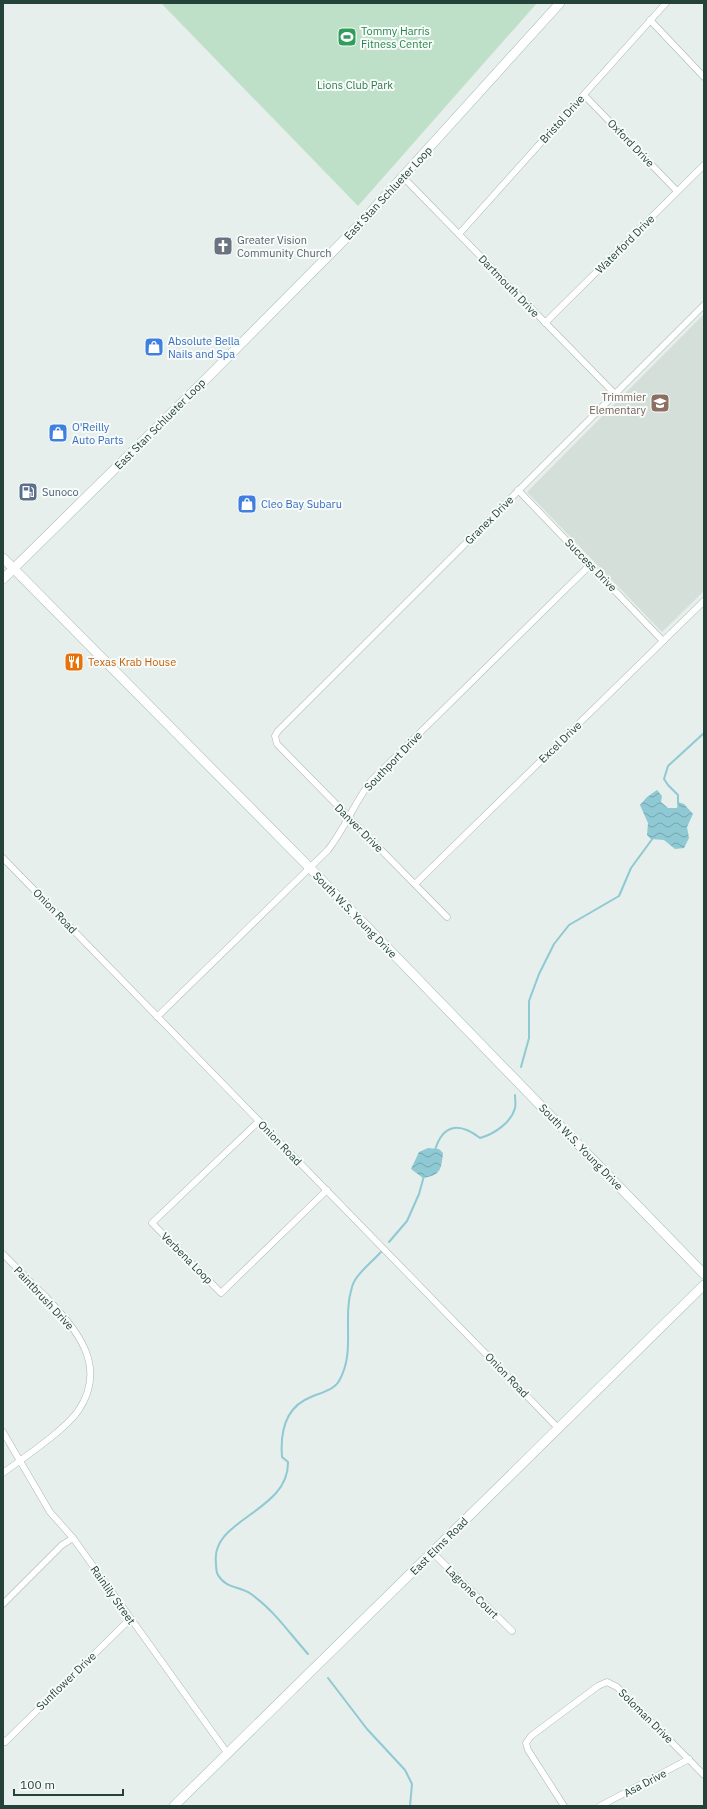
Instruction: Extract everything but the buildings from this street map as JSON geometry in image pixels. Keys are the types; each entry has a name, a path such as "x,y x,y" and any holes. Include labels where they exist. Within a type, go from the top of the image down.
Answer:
{"main road":[{"name":"East Stan Schlueter Loop","path":"3,579 288,297 403,177 560,3"},
{"name":"South W.S. Young Drive","path":"3,558 310,868 704,1274"},
{"name":"East Elms Road","path":"174,1806 704,1285"}],"street":[{"name":"Bristol Drive","path":"459,234 666,3"},
{"path":"650,20 704,77"},
{"name":"Oxford Drive","path":"584,95 677,191"},
{"name":"Waterford Drive","path":"545,323 704,165"},
{"name":"Dartmouth Drive","path":"403,177 615,394"},
{"name":"Granex Drive","path":"275,736 278,731 704,305"},
{"name":"Success Drive","path":"518,490 663,641"},
{"name":"Southport Drive","path":"157,1016 310,868 334,842 371,780 590,565"},
{"name":"Excel Drive","path":"415,884 704,601"},
{"name":"Danver Drive","path":"275,736 277,744 447,917"},
{"name":"Onion Road","path":"3,858 558,1428"},
{"name":"Verbena Loop","path":"259,1122 152,1222 221,1293 326,1190"},
{"name":"Paintbrush Drive","path":"3,1254 64,1317 80,1337 88,1355 90,1369 89,1381 85,1396 78,1411 65,1425 3,1473"},
{"name":"Rainlily Street","path":"3,1432 50,1512 73,1538 228,1754"},
{"path":"3,1604 62,1545 73,1538"},
{"name":"Lagrone Court","path":"432,1552 512,1631"},
{"name":"Sunflower Drive","path":"3,1740 5,1742 130,1619"},
{"name":"Soloman Drive","path":"564,1806 528,1750 526,1743 531,1736 598,1686 608,1682 617,1688 704,1775"},
{"name":"Asa Drive","path":"600,1806 689,1759"}],"shaded area":[{"name":"Trimmier Elementary","path":"704,314 704,591 662,632 527,492"}],"green space":[{"name":"Lions Club Park","path":"161,3 537,3 358,206"}],"water":[{"path":"657,790 662,796 661,802 668,808 677,808 678,802 684,804 693,814 687,827 689,838 684,848 675,849 664,840 651,839 647,835 648,823 640,805 647,797"},
{"path":"428,1148 439,1149 443,1153 442,1164 437,1173 423,1178 411,1169 419,1152"}],"waterway":[{"path":"678,804 678,795 664,779 668,766 704,733"},
{"path":"521,1067 529,1038 529,1001 539,974 554,944 569,925 619,896 631,868 653,838"},
{"path":"435,1150 442,1135 453,1128 465,1129 480,1138 496,1131 506,1123 513,1113 515,1106 515,1095"},
{"path":"389,1242 407,1221 419,1194 424,1176"},
{"path":"308,1654 267,1607 259,1600 247,1591 229,1585 221,1580 216,1569 217,1548 225,1536 236,1525 276,1493 285,1479 288,1462 282,1457 282,1438 286,1421 295,1407 302,1401 334,1387 339,1381 347,1358 348,1311 352,1287 360,1273 381,1252"},
{"path":"328,1678 367,1729 405,1770 412,1784 410,1806"}],"place":[{"name":"Tommy Harris Fitness Center","path":"347,37"},
{"name":"Greater Vision Community Church","path":"223,246"},
{"name":"Absolute Bella Nails and Spa","path":"154,347"},
{"name":"Trimmier Elementary","path":"660,403"},
{"name":"O'Reilly Auto Parts","path":"58,433"},
{"name":"Sunoco","path":"28,492"},
{"name":"Cleo Bay Subaru","path":"247,504"},
{"name":"Texas Krab House","path":"74,662"}]}
